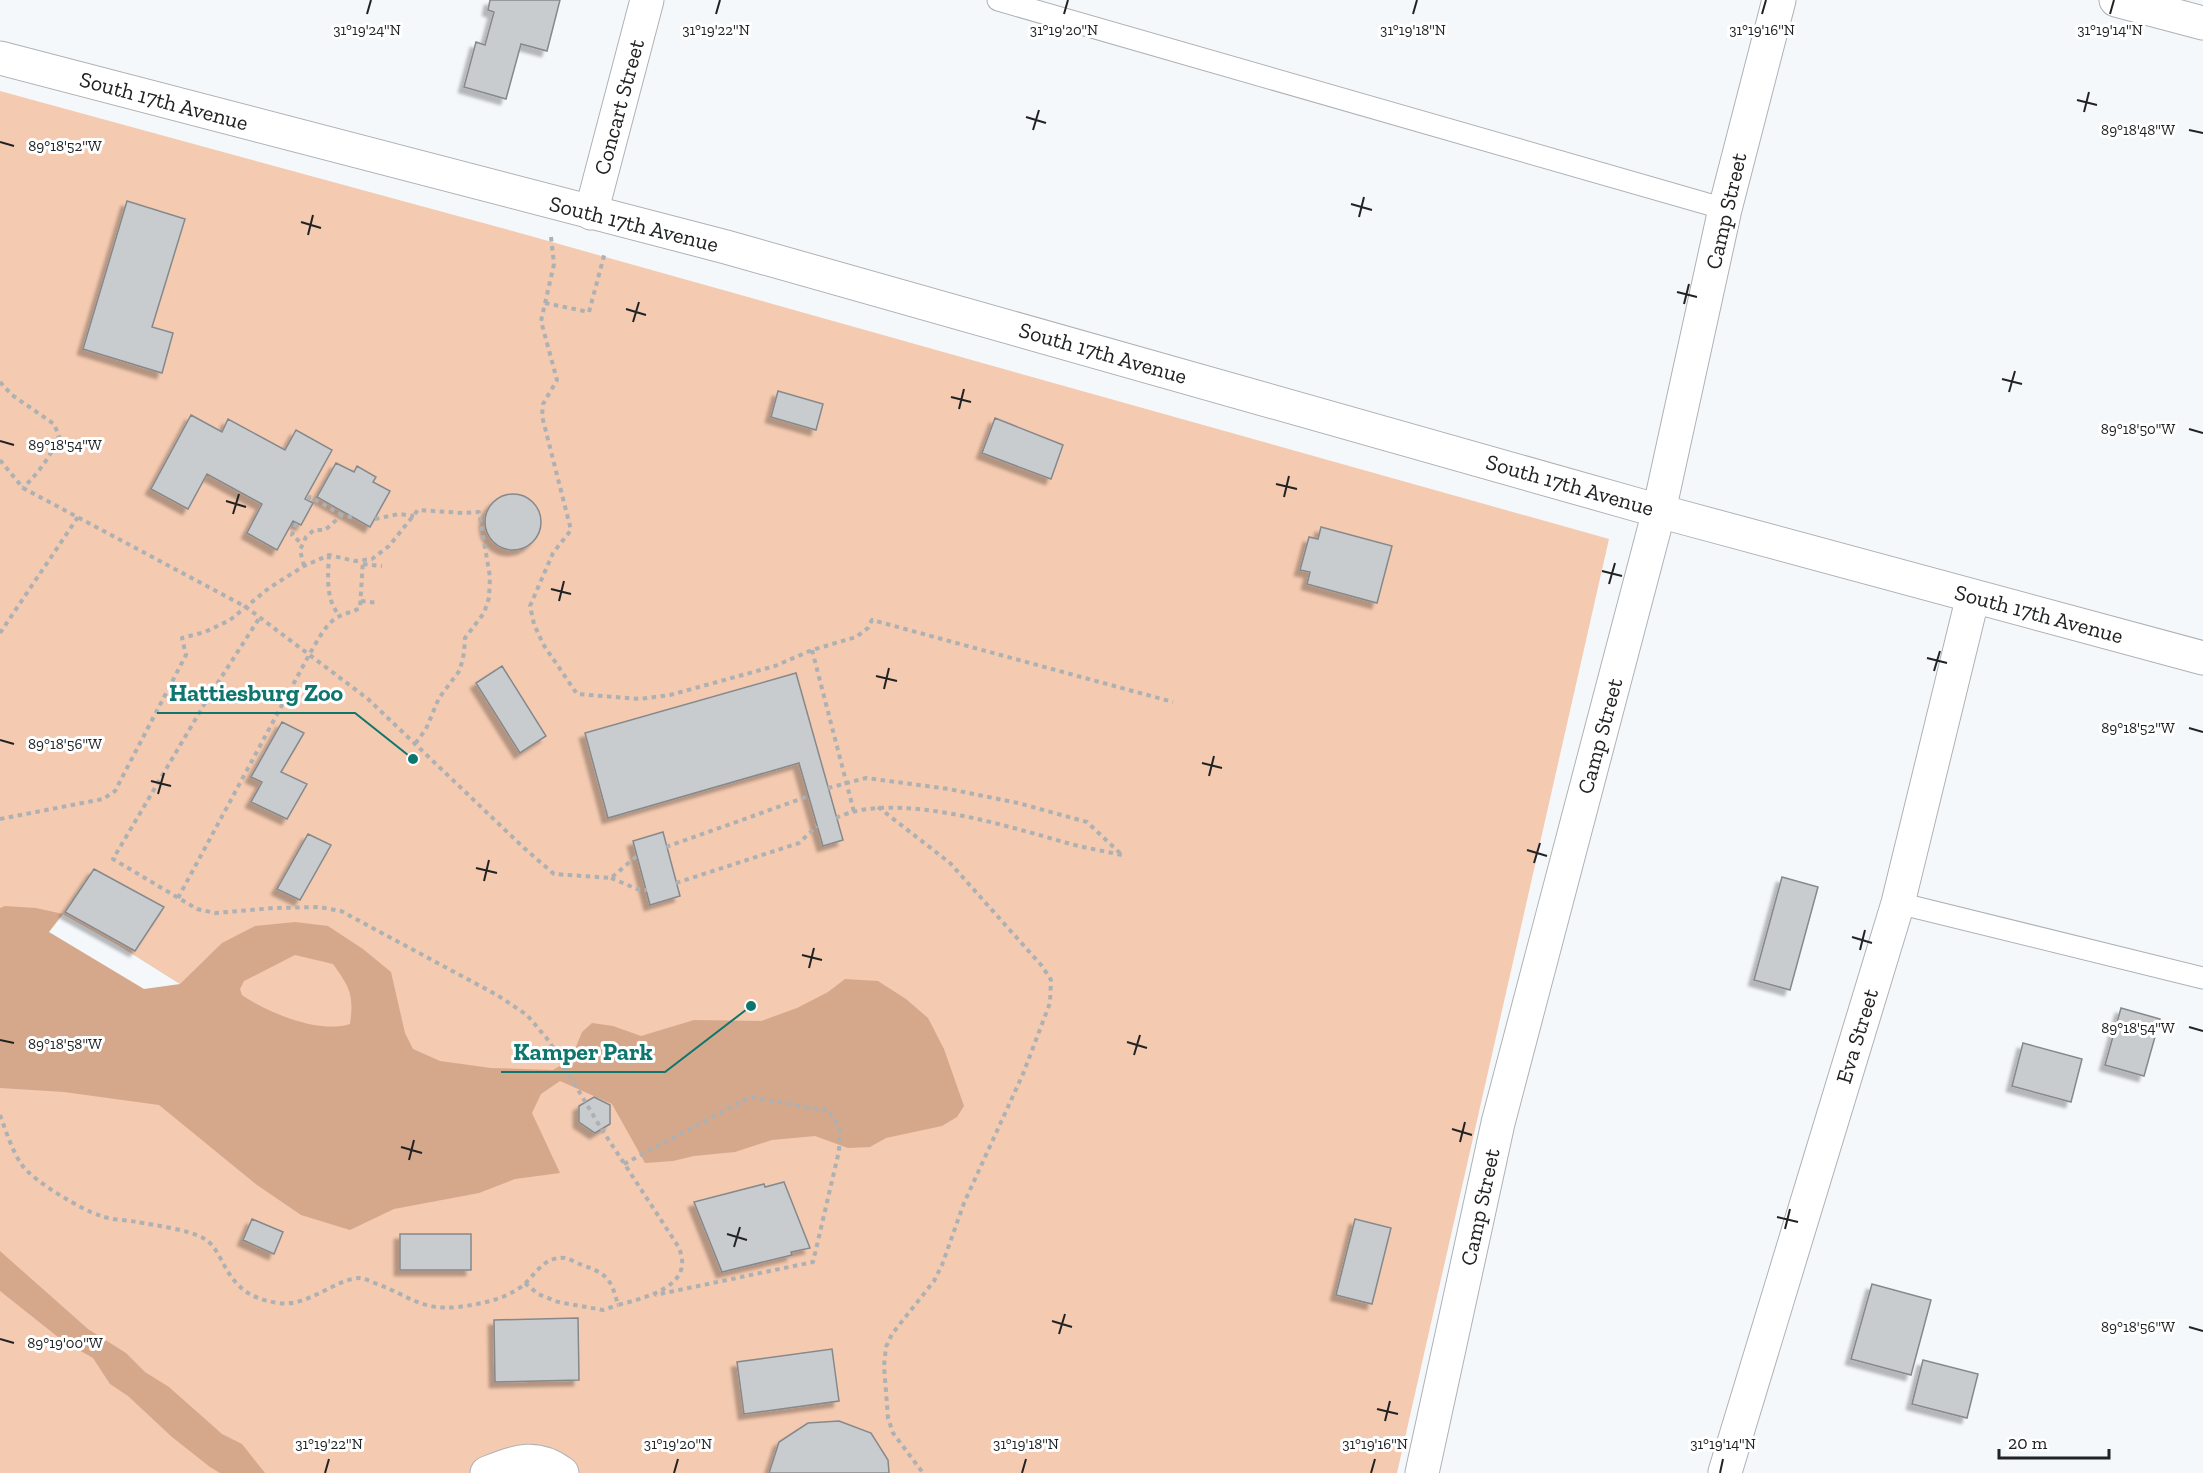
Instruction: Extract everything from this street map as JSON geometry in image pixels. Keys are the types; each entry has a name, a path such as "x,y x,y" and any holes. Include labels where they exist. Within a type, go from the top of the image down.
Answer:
{"street":[{"name":"Concart Street","path":"591,213 647,0"},
{"name":"Camp Street","path":"1422,1473 1498,1123 1659,511 1725,209 1779,0"},
{"path":"2116,0 2203,22"},
{"name":"South 17th Avenue","path":"0,58 737,250 1659,511 2203,658"},
{"name":"Eva Street","path":"1725,1472 1898,903 1973,596"},
{"path":"487,1473 525,1461 542,1461 562,1473"}],"lane":[{"path":"998,0 1725,209"},
{"path":"1898,903 2203,978"}],"path":[{"path":"555,204 550,242 554,264 541,321 557,380 543,404 542,416 571,530 553,553 530,606 534,624 543,644 577,694 640,699 670,695 775,666 812,650 856,637 868,628 872,620 1173,702"},
{"path":"550,242 559,242"},
{"path":"545,303 589,312 608,244"},
{"path":"0,382 12,395 54,424 59,436 39,472 23,488"},
{"path":"0,460 23,488 246,607 260,617 368,699 554,874 610,878 637,889 647,890"},
{"path":"308,500 310,497 342,515 354,518"},
{"path":"363,562 372,559 389,546 418,510 479,512 490,577 489,598 484,613 465,638 460,670 439,698 426,729 415,744"},
{"path":"375,519 399,514 414,516"},
{"path":"304,566 300,550 302,544 314,530 325,530 342,515"},
{"path":"0,633 78,517"},
{"path":"296,523 292,535 302,544"},
{"path":"329,555 328,586 334,609 340,616"},
{"path":"0,819 103,799 115,791 186,655 182,638 205,632 230,620 269,588 304,566 329,555 382,566"},
{"path":"178,898 309,655 329,623 360,608 363,562"},
{"path":"361,601 379,603"},
{"path":"260,617 208,698 113,859 197,909 215,913 319,907 341,911 498,995 527,1015 549,1041 624,1164 678,1246 683,1258 679,1276 669,1286 651,1296"},
{"path":"812,650 854,812"},
{"path":"828,788 866,778 949,789 1018,803 1087,822 1122,855 1004,824 890,806 854,812 836,818"},
{"path":"666,847 809,796"},
{"path":"879,807 950,863 1042,966 1051,980 1052,989 1046,1016 1023,1074 964,1203 942,1265 934,1281 892,1334 886,1347 884,1366 888,1418 893,1433 923,1473"},
{"path":"676,883 799,843 817,826"},
{"path":"610,878 638,855"},
{"path":"525,1283 538,1294 558,1302 603,1310 651,1296 813,1262 839,1151 840,1130 829,1111 750,1097 624,1164"},
{"path":"0,1115 22,1166 42,1183 73,1203 101,1216 147,1224 203,1238 215,1249 243,1292 262,1300 282,1304 302,1300 350,1280 361,1278 391,1288 424,1306 455,1307 487,1303 525,1283 547,1261 565,1258 602,1272 612,1284 618,1305"}],"shaded area":[{"path":"0,91 527,235 1609,539 1397,1473 0,1473"},
{"path":"5,906 36,908 63,914 180,984 222,943 255,926 295,922 328,926 363,949 391,972 405,1033 413,1049 440,1061 491,1068 553,1070 571,1059 582,1032 592,1023 613,1026 641,1036 694,1020 761,1021 797,1008 828,992 845,979 878,981 906,999 928,1018 944,1049 964,1106 957,1117 942,1126 886,1138 870,1147 848,1148 815,1136 772,1140 735,1152 645,1163 612,1104 560,1081 541,1094 532,1113 560,1173 515,1179 479,1193 394,1209 350,1230 301,1215 257,1185 159,1105 64,1092 0,1088 0,908","holes":["295,955 333,964 343,979 351,998 350,1024 324,1026 294,1020 265,1009 242,995 240,989 244,981"]},
{"path":"0,1251 88,1329 126,1353 145,1372 169,1387 222,1434 242,1444 265,1473 220,1473 172,1437 128,1396 110,1384 93,1358 63,1341 0,1291"}],"pier":[{"path":"63,914 180,984 144,989 49,932"}],"building":[{"path":"490,0 560,0 547,51 521,44 506,99 464,87 476,42 485,45 494,12 488,10"},
{"path":"127,201 185,219 152,327 173,333 162,373 83,349"},
{"path":"778,391 823,404 816,430 771,417"},
{"path":"191,415 222,432 228,419 285,450 296,430 332,450 305,499 313,503 301,525 293,521 277,550 247,533 262,504 207,474 188,509 151,489"},
{"path":"995,418 1063,445 1051,479 982,453"},
{"path":"336,463 354,472 357,466 376,477 373,482 390,491 370,527 317,497"},
{"path":"513,494 524,496 533,502 539,511 541,522 539,533 533,542 524,548 513,550 502,548 493,542 487,533 485,522 487,511 493,502 502,496"},
{"path":"1321,527 1392,546 1377,603 1307,584 1310,572 1300,570 1309,537 1318,539"},
{"path":"502,666 546,736 520,753 476,683"},
{"path":"796,673 843,840 823,846 799,763 608,818 585,733"},
{"path":"282,722 304,733 281,772 307,784 287,819 251,802 262,782 251,777"},
{"path":"663,832 680,896 650,905 633,841"},
{"path":"308,834 331,845 300,900 277,889"},
{"path":"94,869 164,907 135,951 65,912"},
{"path":"1782,877 1818,887 1790,990 1754,980"},
{"path":"2121,1008 2160,1019 2144,1076 2105,1065"},
{"path":"2023,1043 2082,1059 2071,1102 2012,1086"},
{"path":"594,1097 610,1105 610,1124 595,1133 579,1122 579,1106"},
{"path":"784,1182 810,1248 791,1252 792,1255 722,1272 694,1202 764,1184 765,1187"},
{"path":"252,1219 283,1232 274,1254 243,1240"},
{"path":"1355,1219 1391,1228 1372,1304 1336,1295"},
{"path":"400,1234 471,1234 471,1270 400,1270"},
{"path":"1872,1284 1931,1300 1911,1375 1851,1359"},
{"path":"578,1318 579,1380 495,1382 494,1320"},
{"path":"832,1349 839,1401 744,1414 737,1362"},
{"path":"1923,1360 1978,1374 1967,1418 1912,1404"},
{"path":"839,1421 871,1433 888,1460 889,1473 769,1473 779,1442 808,1423"}],"place":[{"name":"Hattiesburg Zoo","path":"413,759"},
{"name":"Kamper Park","path":"751,1006"}]}
